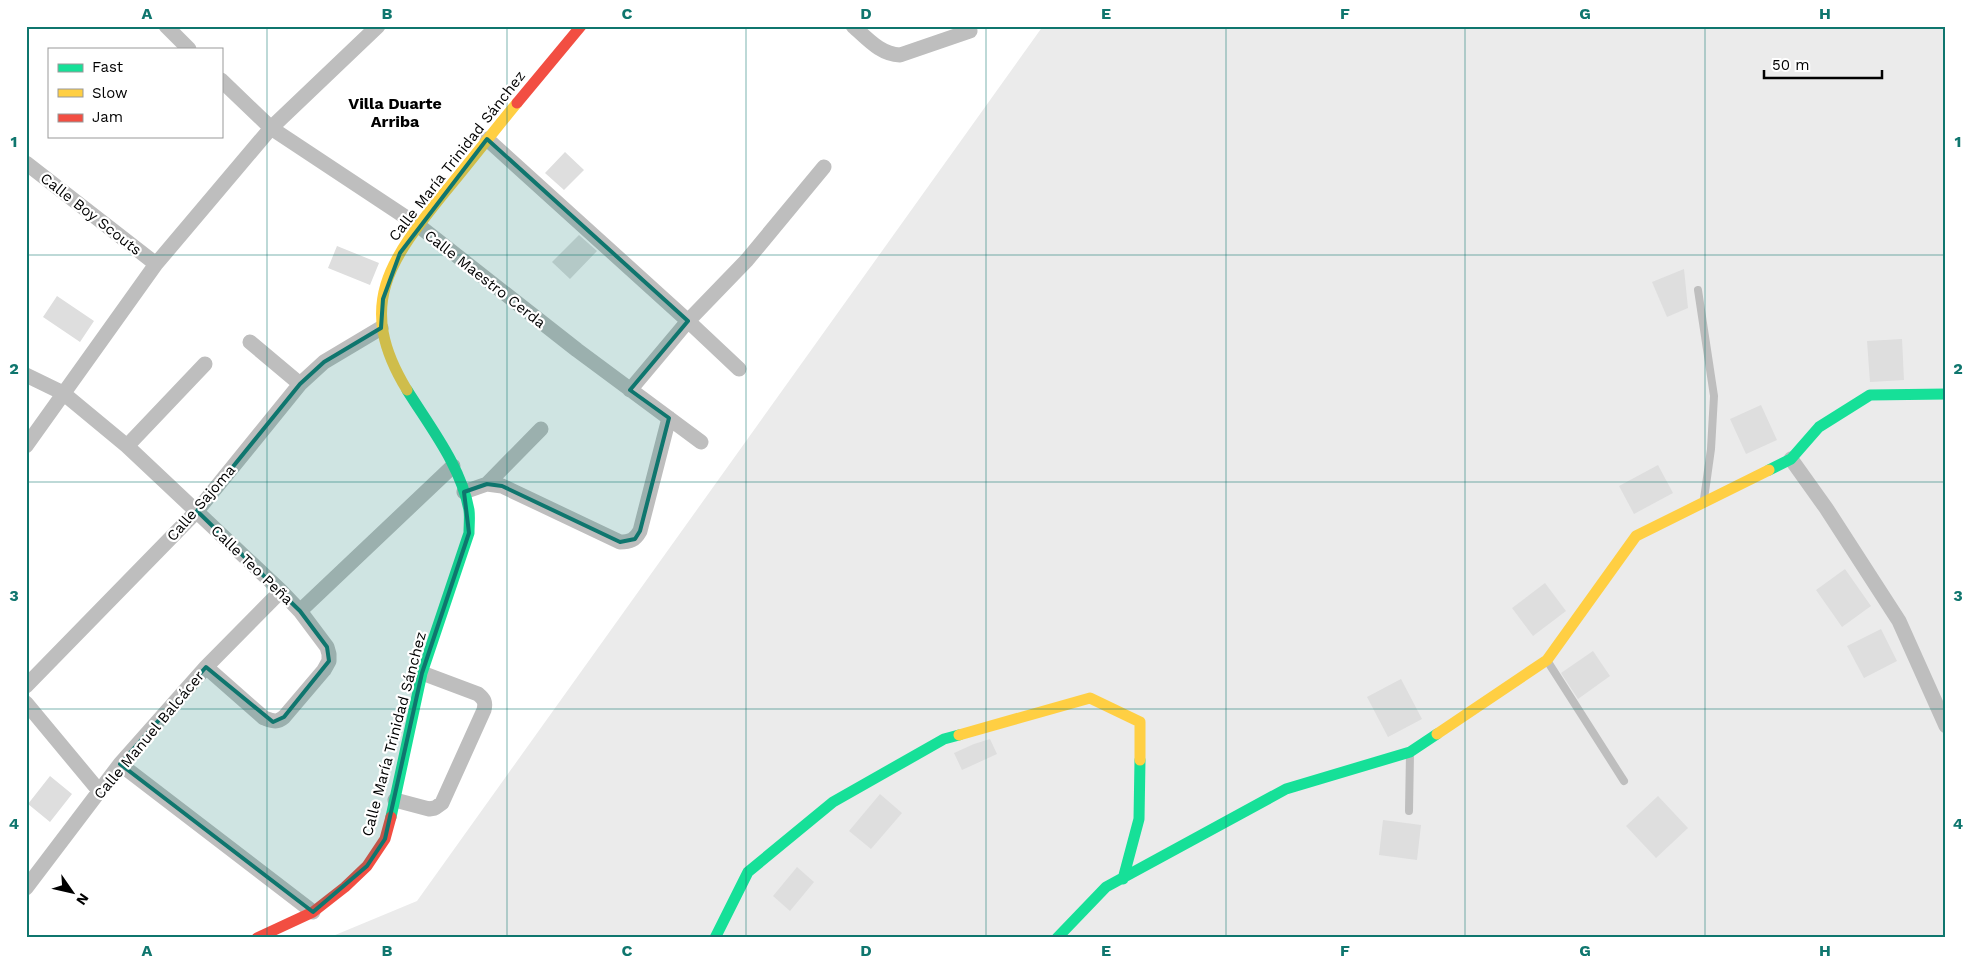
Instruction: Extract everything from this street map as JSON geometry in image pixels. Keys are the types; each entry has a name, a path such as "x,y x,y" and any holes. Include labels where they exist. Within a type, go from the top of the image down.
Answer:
{"street":[{"path":"166,26 188,48"},
{"path":"26,446 156,264 271,128 378,26"},
{"name":"Calle María Trinidad Sánchez","path":"257,938 313,912 345,887 367,866 385,839 422,673 469,533 469,512 464,492 453,466 395,369 386,350 380,328 382,299 400,253 419,226 487,139 581,26"},
{"path":"853,26 881,50 890,54 900,55 970,31"},
{"name":"Calle Maestro Cerda","path":"222,81 271,128 419,226 576,350 702,442"},
{"path":"487,139 688,320 739,369"},
{"name":"Calle Boy Scouts","path":"26,163 156,264"},
{"path":"630,390 688,320 747,260 824,167"},
{"name":"Calle Sajoma","path":"26,686 197,511 300,384 324,362 380,328"},
{"path":"250,342 300,384"},
{"path":"127,446 204,364"},
{"name":"Calle Teo Peña","path":"26,375 63,393 127,446 281,591 300,611 329,654 329,661 324,670 279,721 273,722 264,718 206,667"},
{"path":"1057,938 1106,887 1124,879 1286,789 1410,752 1547,660 1636,536 1791,459 1819,427 1870,395 1946,394"},
{"path":"487,484 502,486 515,491 620,542 628,542 635,539 640,531 669,418"},
{"path":"464,492 487,484 541,430"},
{"path":"1791,459 1826,508 1899,621 1946,726"},
{"path":"300,611 453,466"},
{"name":"Calle Manuel Balcácer","path":"26,888 120,764 206,667 281,591"},
{"path":"395,800 429,809 435,808 442,803 484,710 483,698 478,694 422,673"},
{"path":"715,938 748,872 833,802 944,740 1090,698 1140,722 1139,819 1124,879"},
{"path":"26,703 100,792"},
{"path":"120,764 313,912"}],"lane":[{"path":"1698,290 1714,396 1711,449 1704,503"},
{"path":"1547,660 1624,781"},
{"path":"1409,811 1410,752"}],"highlighted area":[{"path":"487,139 688,321 630,390 669,418 640,531 635,539 620,542 502,486 487,484 464,492 469,533 422,673 385,839 367,866 313,912 120,764 206,667 273,722 284,717 329,661 327,647 300,611 197,511 300,384 324,362 381,328 383,299 400,253"}],"shaded area":[{"path":"1043,26 1946,26 1946,938 328,938 417,901"}],"building":[{"path":"565,152 584,170 564,190 545,173"},
{"path":"579,235 597,251 570,279 552,262"},
{"path":"337,246 379,263 370,285 328,268"},
{"path":"1684,269 1688,308 1667,317 1652,282"},
{"path":"57,296 94,321 80,342 43,317"},
{"path":"1902,339 1904,380 1870,382 1867,341"},
{"path":"1761,405 1777,440 1746,454 1730,419"},
{"path":"1658,465 1673,493 1634,514 1619,486"},
{"path":"1845,569 1871,606 1842,627 1816,590"},
{"path":"1545,583 1566,611 1533,636 1512,608"},
{"path":"1881,629 1897,661 1864,678 1847,646"},
{"path":"1593,651 1610,676 1578,699 1561,673"},
{"path":"1401,679 1422,719 1388,737 1367,697"},
{"path":"990,739 997,754 962,770 954,753"},
{"path":"50,776 72,794 50,822 28,804"},
{"path":"880,794 902,813 871,849 849,831"},
{"path":"1658,796 1688,828 1656,858 1626,826"},
{"path":"1383,820 1421,825 1417,860 1379,855"},
{"path":"797,867 814,882 790,911 773,896"}],"traffic: fast":[{"path":"391,817 422,673 469,533 469,510 459,478 444,447 407,390"},
{"path":"1769,470 1791,459 1819,427 1870,395 1946,394"},
{"path":"1057,938 1106,887 1286,789 1410,752 1437,734"},
{"path":"715,938 748,872 833,802 944,739 959,735"},
{"path":"1123,879 1139,819 1140,760"}],"traffic: slow":[{"path":"407,390 391,360 383,333 382,308 386,285 395,262 425,217 517,103"},
{"path":"1437,734 1547,660 1636,536 1769,470"},
{"path":"959,735 1090,698 1140,722 1140,760"}],"traffic: jam":[{"path":"517,103 581,26"},
{"path":"257,938 313,912 345,887 367,866 385,839 391,817"}],"district":[{"name":"Villa Duarte Arriba","path":"395,112"}]}
